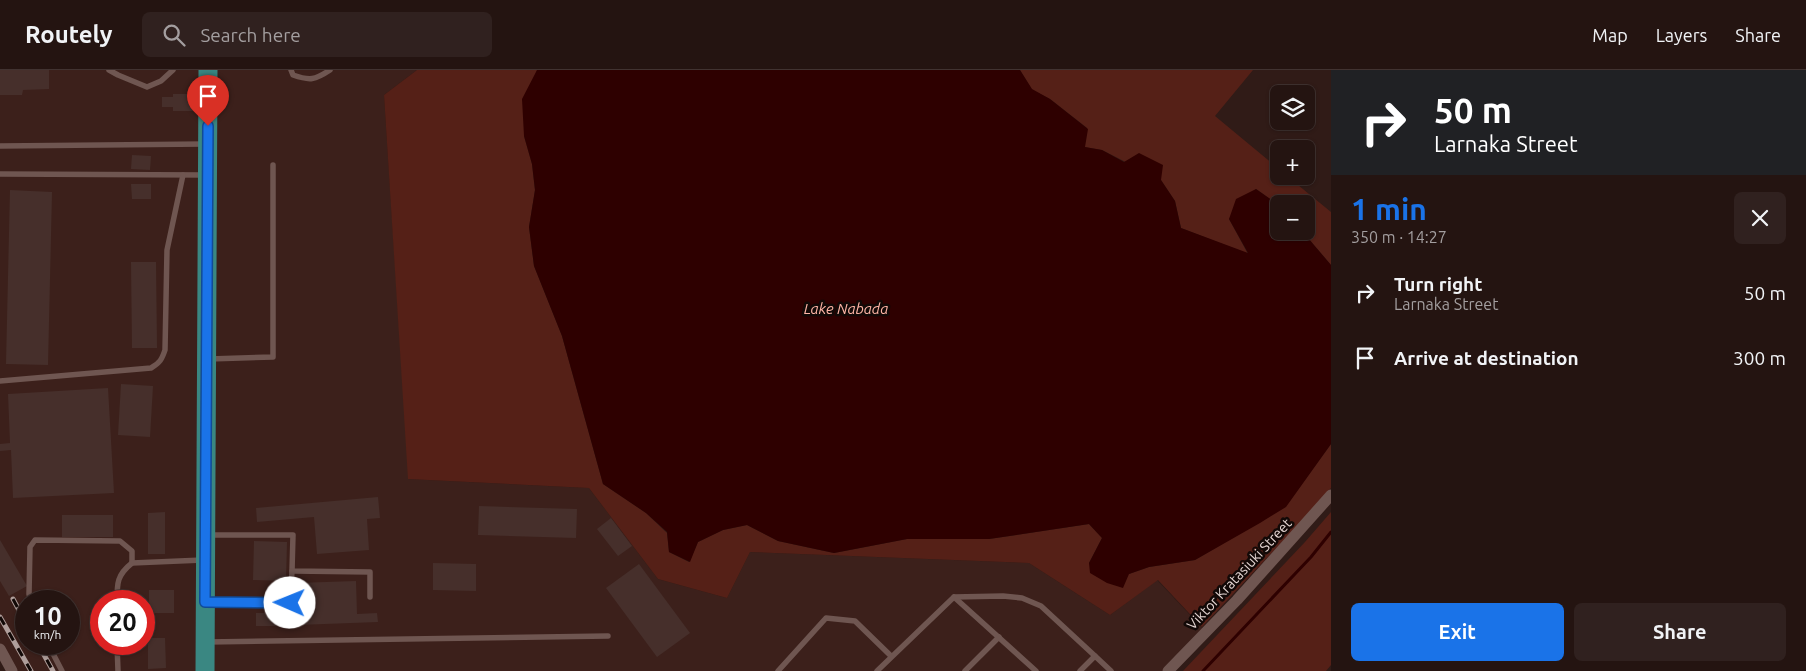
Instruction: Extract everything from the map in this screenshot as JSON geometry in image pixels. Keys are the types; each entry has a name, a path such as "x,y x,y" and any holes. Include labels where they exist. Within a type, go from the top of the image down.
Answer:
{"highway":[{"path":"205,671 208,70"}],"street":[{"name":"Viktor Kratasiuki Street","path":"1168,671 1237,600 1331,496"},
{"path":"0,649 12,671"}],"lane":[{"path":"109,70 147,87 162,81 173,70"},
{"path":"290,70 293,75 307,80 318,78 330,70"},
{"path":"0,146 207,144"},
{"path":"206,359 273,357 273,165"},
{"path":"0,174 207,175"},
{"path":"0,380 151,368 158,364 162,359 164,350 166,250 183,175"},
{"path":"205,602 290,603 294,535 206,535"},
{"path":"29,590 30,547 35,540 120,541 132,551 132,563"},
{"path":"117,590 117,583 122,570 132,563 206,560"},
{"path":"292,571 370,572 370,597"},
{"path":"877,671 954,597 1003,596 1022,598 1041,606 1111,671"},
{"path":"954,597 1036,671"},
{"path":"778,671 826,618 855,621 891,656"},
{"path":"205,642 608,636"},
{"path":"965,671 999,637"},
{"path":"54,655 62,671"},
{"path":"118,655 118,671"},
{"path":"1080,671 1095,656"}],"shaded area":[{"path":"0,70 417,70 384,95 409,479 589,488 658,579 727,598 750,552 1029,563 1110,615 1157,580 1206,632 1168,671 12,671 0,649"},
{"path":"417,70 537,70 524,136 532,164 535,190 529,227 534,266 562,336 603,484 646,513 667,533 669,552 689,562 698,542 723,530 747,525 778,541 834,553 907,539 989,539 1089,524 1102,538 1089,563 1129,574 1149,567 1195,560 1285,507 1331,444 1331,488 1202,627 1158,580 1110,615 1029,563 750,552 727,598 658,579 589,488 408,479 384,95"},
{"path":"1020,70 1253,70 1215,116 1270,162 1270,185 1298,185 1310,195 1270,195 1270,199 1256,189 1229,219 1248,254 1181,228 1175,201 1161,180 1102,150 1084,147 1087,128 1050,99 1032,90"},
{"path":"1315,199 1331,212 1331,265 1310,240 1315,240"},
{"path":"1331,512 1331,665 1326,671 1183,671 1305,542"}],"water":[{"name":"Lake Nabada","path":"537,70 1020,70 1032,89 1050,99 1088,129 1085,147 1102,150 1124,162 1139,153 1163,165 1161,180 1175,201 1181,228 1248,253 1229,219 1236,199 1256,189 1270,199 1270,240 1310,240 1331,265 1331,444 1286,507 1195,560 1149,567 1129,574 1123,588 1107,583 1090,573 1089,563 1102,538 1089,524 989,539 907,539 834,553 778,541 747,525 723,530 698,542 690,562 669,552 667,532 646,513 603,484 562,336 534,266 529,227 535,190 532,164 524,136 522,99"}],"building":[{"path":"0,70 49,70 49,89 23,90 22,95 0,95"},
{"path":"173,94 193,94 193,111 173,111 173,107 162,107 162,97 173,97"},
{"path":"132,155 151,156 150,170 131,169"},
{"path":"131,184 151,184 151,199 132,199"},
{"path":"10,190 52,192 48,365 6,364"},
{"path":"131,262 156,262 157,348 132,348"},
{"path":"121,384 153,386 150,437 118,435"},
{"path":"108,388 114,493 13,498 11,450 0,451 0,444 10,443 8,394"},
{"path":"378,497 380,518 367,519 369,550 317,554 314,517 257,522 256,508"},
{"path":"479,506 577,509 576,538 478,535"},
{"path":"165,512 165,554 148,554 148,513"},
{"path":"62,515 113,515 113,537 62,537"},
{"path":"611,518 632,546 618,556 597,529"},
{"path":"0,540 27,586 20,590 15,590 15,593 9,596 0,581"},
{"path":"254,541 287,542 286,581 253,580"},
{"path":"433,563 476,564 476,591 433,590"},
{"path":"639,564 690,633 657,657 606,588"},
{"path":"356,581 357,614 377,613 378,622 298,625 296,583"},
{"path":"155,590 174,590 174,613 155,613"},
{"path":"256,613 275,613 275,618 283,618 283,626 256,626"},
{"path":"155,638 165,638 166,668 148,669 148,655 155,655"}],"waterway":[{"path":"1203,671 1311,557 1331,532"}],"railway":[{"path":"13,599 15,603"},
{"path":"0,617 31,671"},
{"path":"44,655 53,671"}],"route":[{"path":"208,126 205,602 290,603"}]}
